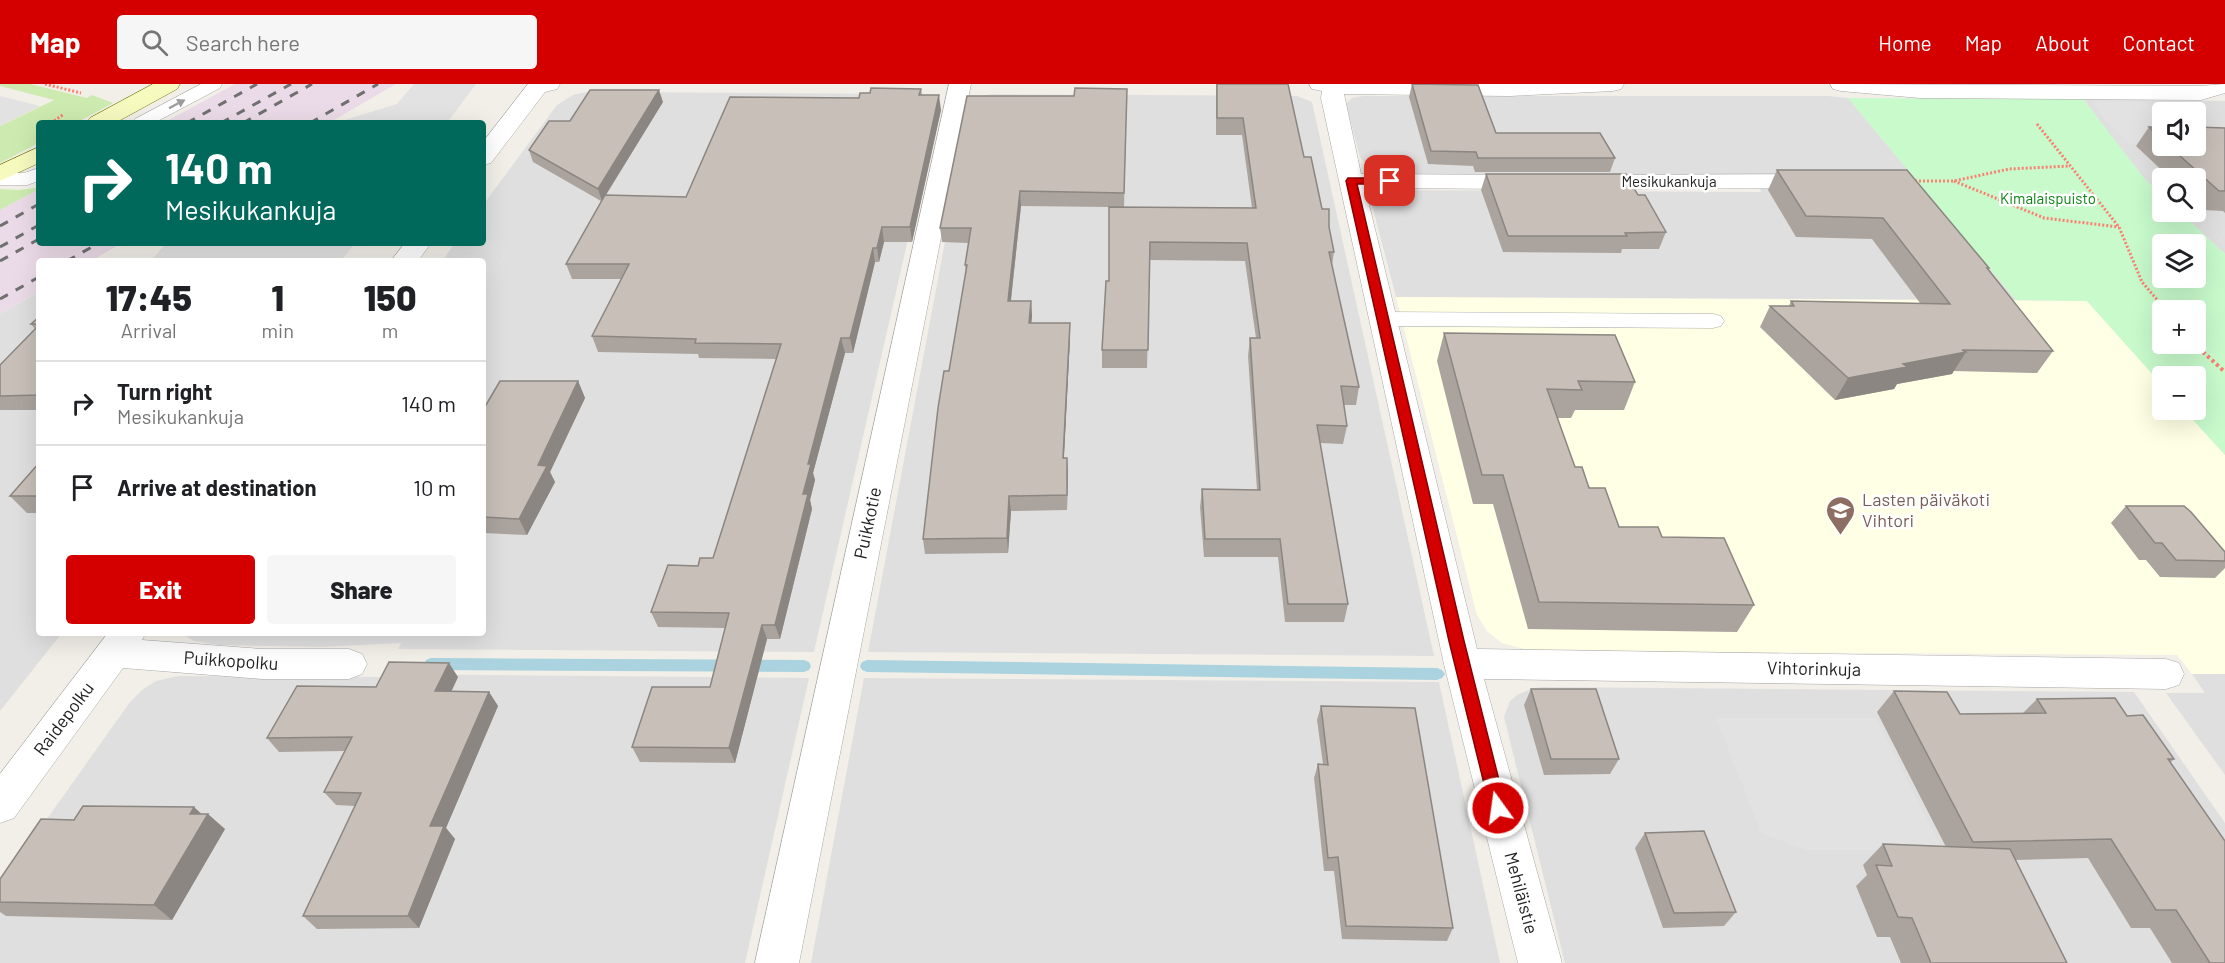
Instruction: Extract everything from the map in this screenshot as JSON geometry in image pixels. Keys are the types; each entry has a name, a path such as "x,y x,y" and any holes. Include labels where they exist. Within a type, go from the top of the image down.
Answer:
{"main road":[{"path":"103,120 169,84"},
{"path":"0,174 36,156"}],"street":[{"name":"Puikkotie","path":"777,963 960,84"},
{"path":"1327,86 1583,87 1613,84"},
{"path":"1841,84 1920,91 2009,92 2069,88 2201,93 2225,86"},
{"path":"486,154 543,86"},
{"name":"Mehiläistie","path":"1327,86 1332,98 1462,664 1540,963"},
{"name":"Mesikukankuja","path":"1351,181 1841,181"},
{"path":"406,258 416,246"},
{"name":"Puikkopolku","path":"121,643 262,664 349,664"},
{"name":"Raidepolku","path":"0,805 121,643"},
{"name":"Vihtorinkuja","path":"1462,664 2166,674"}],"lane":[{"path":"147,120 213,84"},
{"path":"0,179 27,179 36,175"},
{"path":"1382,319 1713,321"}],"path":[{"path":"45,84 87,95"},
{"path":"2009,92 2119,227 2142,282 2157,300"},
{"path":"1915,181 1954,181 2009,169 2071,166"},
{"path":"1954,181 2044,218 2119,227"},
{"path":"2205,354 2225,372"}],"shaded area":[{"path":"235,84 396,84 334,120 169,120"},
{"path":"414,84 476,84 449,120 345,120 397,104"},
{"path":"586,92 922,94 938,99 939,103 814,652 398,649 401,643 321,647 219,645 194,641 186,636 486,636 486,258 444,258 453,246 486,246 486,201 557,105 573,95"},
{"path":"992,94 1297,96 1312,102 1434,656 868,652 971,103 978,97"},
{"path":"0,96 40,106 0,126"},
{"path":"1363,96 1828,96 1848,98 1913,176 1389,174 1368,167 1360,157 1346,104 1352,98"},
{"path":"2083,99 2225,101 2225,254 2191,222 2206,222 2206,168 2152,168 2152,186 2144,179"},
{"path":"2093,101 2145,102 2152,108 2152,144 2131,144 2101,115"},
{"path":"1759,186 1921,187 2016,300 1396,297 1372,205 1378,196 1392,190 1761,192"},
{"path":"36,191 36,246 117,246 96,258 36,258 36,293 0,314 0,210"},
{"path":"164,246 353,246 343,258 153,258"},
{"path":"36,293 36,636 60,636 0,711 0,314"},
{"name":"Lasten päiväkoti Vihtori","path":"1396,297 2087,301 2152,374 2152,420 2193,420 2225,455 2225,674 2192,674 2177,655 1532,651 1502,643 1487,631 1477,615"},
{"path":"385,674 809,678 745,963 0,963 0,885 130,702 142,690 156,681 178,676 384,677"},
{"path":"2192,674 2225,674 2225,775 2166,693 2205,693"},
{"path":"864,678 1439,682 1500,963 811,963"},
{"path":"1533,688 2134,692 2225,823 2225,963 1565,963 1504,717 1510,701 1517,695"},
{"path":"1716,718 1876,718 1943,850 1807,850 1762,834"}],"green space":[{"path":"0,84 30,84 87,98 92,95 113,103 82,120 36,120 36,145 0,163 0,126 54,100 0,86"},
{"name":"Kimalaispuisto","path":"1848,98 2083,99 2152,186 2152,222 2191,222 2204,234 2152,234 2152,288 2206,288 2206,236 2225,254 2225,455 2193,420 2206,420 2206,366 2152,366 2152,374 2087,301 2016,300"},
{"path":"36,188 36,191 0,210 0,189"}],"building":[{"path":"1217,84 1288,84 1304,157 1311,157 1322,209 1329,209 1329,227 1334,252 1329,252 1359,387 1341,386 1347,426 1317,425 1348,604 1288,604 1280,539 1205,539 1202,489 1260,490 1250,338 1260,338 1247,243 1150,242 1148,350 1102,350 1106,281 1109,281 1109,207 1256,208 1243,118 1217,118"},
{"path":"1412,84 1478,85 1496,133 1600,133 1615,158 1478,158 1476,152 1431,151"},
{"path":"871,88 921,89 919,95 939,95 910,227 882,227 877,248 873,248 850,338 841,338 808,464 811,464 803,494 808,494 775,625 762,625 729,748 632,747 652,687 710,687 729,613 651,612 668,565 698,566 700,558 713,558 781,344 695,343 696,339 592,336 629,264 566,264 605,195 686,197 730,97 859,98 860,93 870,93"},
{"path":"1075,88 1127,89 1124,193 1020,191 1008,301 1031,301 1029,323 1070,323 1063,458 1067,458 1067,495 1009,496 1007,538 923,539 938,408 944,371 949,371 971,228 940,228 967,96 1074,96"},
{"path":"590,90 659,90 598,189 529,150 549,121 570,121"},
{"path":"2206,127 2225,128 2225,191 2219,191 2206,179 2206,168 2193,168 2180,156 2206,156"},
{"path":"1777,170 1907,170 1989,268 1987,268 2053,351 1962,350 1966,352 1903,364 1907,367 1848,378 1770,306 1794,306 1791,301 1950,304 1883,218 1806,216"},
{"path":"1486,174 1626,174 1638,195 1645,195 1666,232 1625,233 1627,236 1508,236"},
{"path":"36,328 36,395 0,396 0,365"},
{"path":"1444,333 1615,335 1635,382 1578,381 1582,390 1547,389 1575,467 1582,467 1589,488 1605,488 1619,527 1658,527 1662,537 1724,538 1754,605 1539,602 1503,475 1482,475"},
{"path":"500,381 578,381 538,465 547,466 519,519 486,517 486,405"},
{"path":"36,466 36,496 10,496"},
{"path":"2126,506 2184,506 2225,552 2225,561 2176,560 2162,543 2155,543"},
{"path":"389,662 449,663 435,691 489,692 430,826 444,826 408,916 303,916 361,793 324,792 352,737 267,738 297,686 376,687"},
{"path":"1531,689 1596,689 1619,759 1551,759"},
{"path":"1894,691 1947,692 1960,714 2046,713 2037,699 2115,698 2127,716 2143,715 2174,759 2168,759 2225,841 2225,963 2210,963 2176,910 2156,910 2111,839 1973,842"},
{"path":"1321,706 1415,708 1453,928 1346,926 1338,857 1328,858 1318,764 1328,765"},
{"path":"83,806 194,807 190,814 208,814 154,905 0,902 0,879 41,819 74,820"},
{"path":"1704,831 1736,912 1674,913 1645,833"},
{"path":"1883,844 2010,849 2067,963 1931,963 1912,918 1898,917 1876,865 1892,866"}],"waterway":[{"path":"431,664 804,666"},
{"path":"867,666 1437,674"}],"railway":[{"path":"192,120 257,84"},
{"path":"226,120 291,84"},
{"path":"248,120 312,84"},
{"path":"315,120 378,84"},
{"path":"0,226 36,206"},
{"path":"0,247 36,227"},
{"path":"0,261 36,241"},
{"path":"72,258 94,246"},
{"path":"0,299 36,279"}],"place":[{"name":"Lasten päiväkoti Vihtori","path":"1841,536"}],"route":[{"path":"1390,181 1351,181 1498,808"}]}
